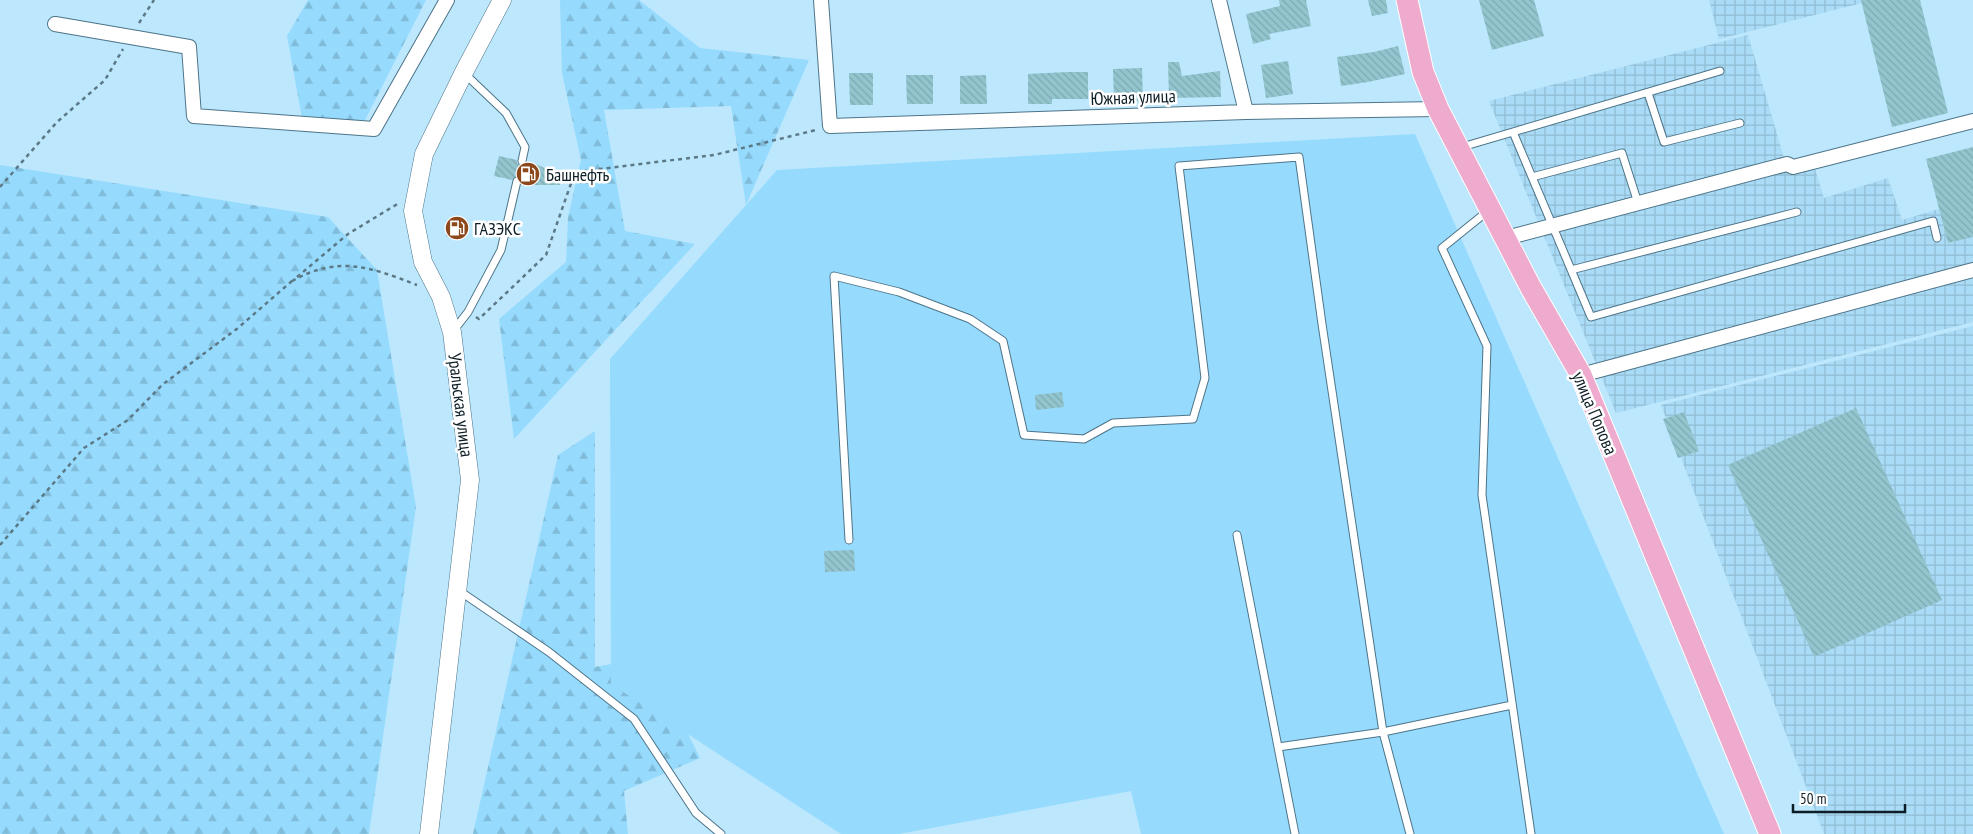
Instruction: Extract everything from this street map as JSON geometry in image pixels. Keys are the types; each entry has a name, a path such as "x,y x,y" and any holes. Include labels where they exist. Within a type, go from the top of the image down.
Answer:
{"main road":[{"name":"улица Попова","path":"1407,0 1423,72 1438,109 1531,288 1581,375 1770,834"}],"street":[{"path":"55,24 189,47 194,116 374,129 446,0"},
{"name":"Уральская улица","path":"429,834 470,480 452,332 441,297 423,262 413,211 424,154 502,0"},
{"path":"822,0 830,126"},
{"path":"1219,0 1246,112"},
{"name":"Южная улица","path":"830,126 1246,112 1438,109"},
{"path":"1506,238 1787,164 1793,167 1973,121"},
{"path":"1581,375 1973,270"}],"lane":[{"path":"1459,148 1720,71"},
{"path":"464,72 506,113 525,147 522,161"},
{"path":"1648,93 1664,142 1740,123"},
{"path":"1513,132 1591,317 1932,222 1937,238"},
{"path":"1532,177 1622,153 1638,203"},
{"path":"849,540 834,276 899,292 970,319 1003,340 1024,435 1084,439 1113,423 1193,419 1205,378 1179,166 1299,157 1383,732 1410,834"},
{"path":"452,332 468,312 501,250 517,181"},
{"path":"1491,209 1442,248 1486,346 1482,495 1531,834"},
{"path":"1571,270 1797,212"},
{"path":"1237,535 1296,834"},
{"path":"458,590 549,652 634,719 696,813 721,834"},
{"path":"1278,747 1383,732 1512,705"}],"path":[{"path":"0,187 57,122 105,80 154,0"},
{"path":"468,312 479,319 546,255 575,172 714,155 830,126"},
{"path":"0,545 84,448 128,420 162,385 238,328 348,234 417,192"},
{"path":"292,281 310,271 342,265 377,270 418,285"}],"shaded area":[{"path":"1709,0 1874,0 1719,39"},
{"path":"1748,35 1789,175 1815,169 1824,198 1888,178 1902,220 1939,209 1948,243 1973,237 1973,322 1616,413 1489,101"},
{"path":"1973,326 1973,834 1824,834 1661,405"}],"green space":[{"path":"308,0 426,0 360,130 302,118 287,36"},
{"path":"560,0 639,0 700,48 809,60 746,205 731,106 604,110 625,231 695,244 514,439 499,319 566,262 568,217 581,160 562,73"},
{"path":"1415,134 1724,834 1141,834 1131,791 899,834 841,834 611,684 610,359 777,170"},
{"path":"0,165 328,217 377,270 416,507 369,834 0,834"},
{"path":"595,431 595,667 650,657 700,758 624,791 628,834 473,834 558,455"}],"building":[{"path":"1279,0 1306,0 1311,26 1269,34 1271,39 1253,44 1246,14 1280,6"},
{"path":"1368,0 1386,0 1388,13 1372,16"},
{"path":"1479,0 1534,0 1544,36 1492,50"},
{"path":"1861,0 1920,0 1948,113 1892,127"},
{"path":"1398,46 1405,74 1341,86 1337,57 1374,52"},
{"path":"1288,61 1293,94 1266,98 1261,65"},
{"path":"1168,62 1179,62 1182,76 1220,71 1221,97 1169,98"},
{"path":"1142,68 1143,101 1114,102 1113,69"},
{"path":"1088,72 1088,99 1052,99 1052,104 1028,104 1028,74"},
{"path":"849,73 873,73 873,105 850,105"},
{"path":"906,75 933,75 933,104 907,104"},
{"path":"986,75 987,104 960,104 960,76"},
{"path":"1973,147 1973,237 1948,243 1926,159"},
{"path":"499,156 517,160 520,166 524,166 527,162 538,165 562,176 560,185 534,185 522,182 518,176 512,180 494,176"},
{"path":"449,218 465,221 462,239 446,236"},
{"path":"1062,392 1064,407 1036,410 1035,395"},
{"path":"1856,408 1942,600 1814,657 1728,465"},
{"path":"1684,412 1699,451 1678,458 1663,419"},
{"path":"854,550 855,571 825,572 824,551"}],"place":[{"name":"Башнефть","path":"528,174"},
{"name":"ГАЗЭКС","path":"457,228"}]}
